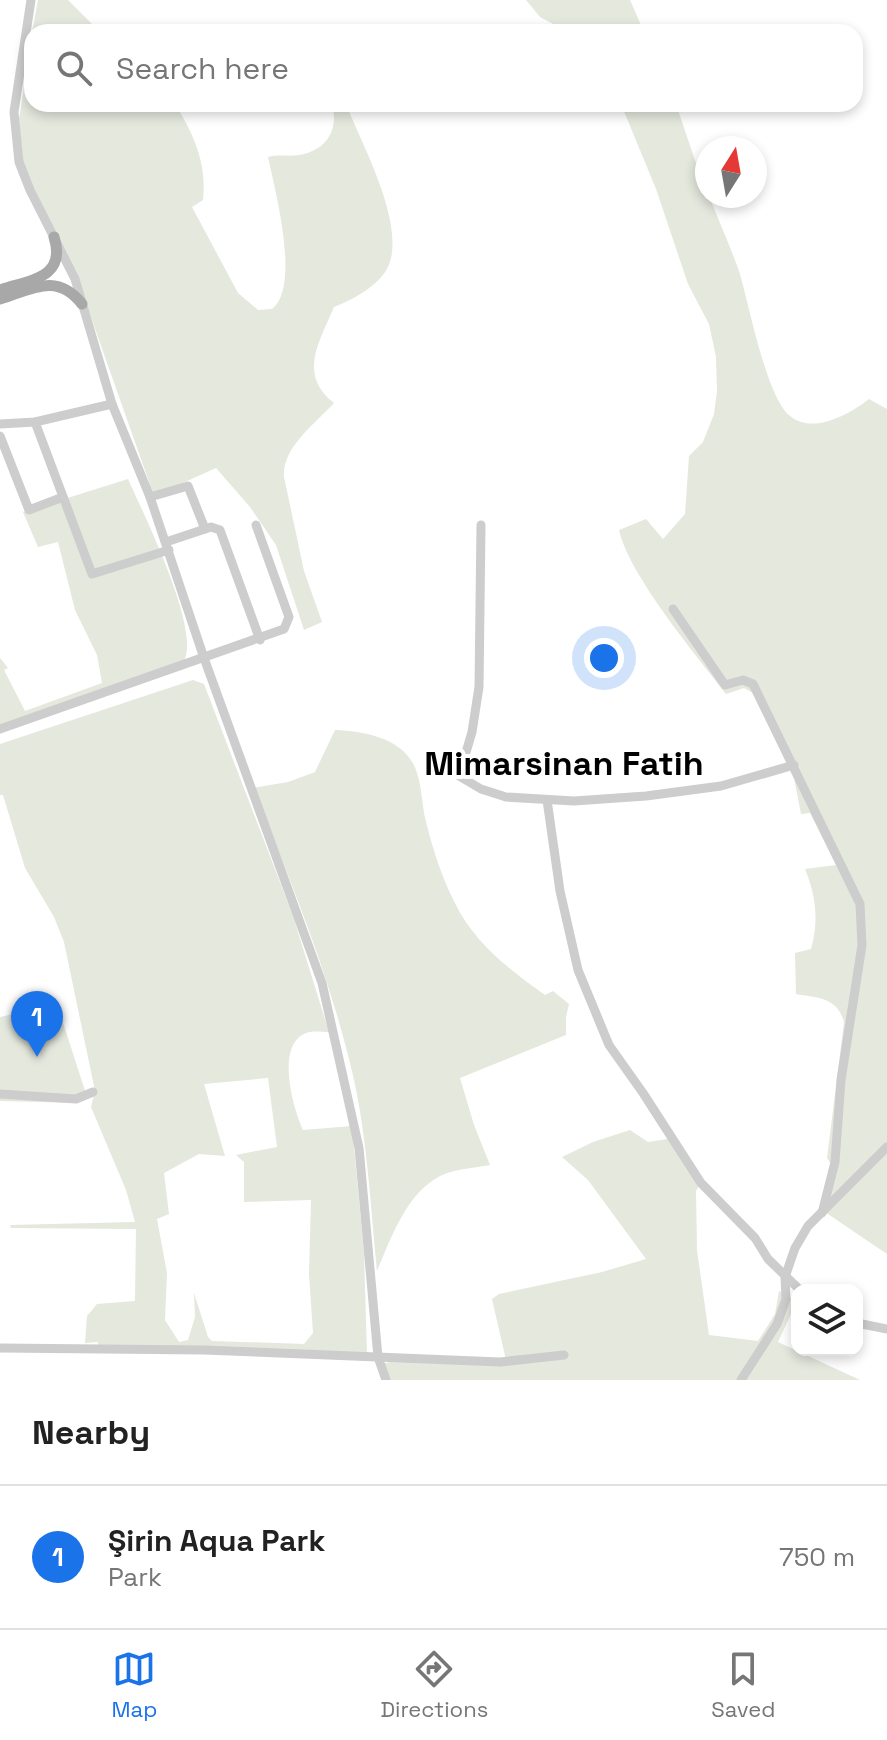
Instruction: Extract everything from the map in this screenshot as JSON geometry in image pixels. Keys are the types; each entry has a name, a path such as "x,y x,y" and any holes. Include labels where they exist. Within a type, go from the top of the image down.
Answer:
{"main road":[{"path":"0,290 50,270 58,256 54,237"},
{"path":"0,299 54,284 69,290 82,304"}],"street":[{"path":"27,24 31,0"},
{"path":"24,44 15,100 15,137 26,181 75,279 112,404 150,497 204,658 322,983 359,1148 378,1357 386,1380"},
{"path":"0,424 35,422 112,404"},
{"path":"35,422 92,574 216,527 223,534 260,640"},
{"path":"0,436 29,510 63,497"},
{"path":"150,497 188,486 205,529"},
{"path":"0,729 282,632 287,627 289,617 256,525"},
{"path":"481,525 479,687 472,732 459,776 481,789 506,797 574,801 721,786 794,765"},
{"path":"673,609 725,685 743,680 753,684 860,904 862,945 841,1080 835,1162 822,1213"},
{"path":"547,800 560,891 578,970 609,1045 701,1183 755,1238 768,1259 793,1284"},
{"path":"0,1094 76,1099 93,1092"},
{"path":"741,1380 777,1324 786,1299 785,1277 795,1248 808,1226 887,1147"},
{"path":"863,1324 887,1329"},
{"path":"0,1348 204,1350 500,1362 564,1355"}],"shaded area":[{"path":"38,0 68,0 92,24 34,24"},
{"path":"526,0 630,0 640,24 553,24 540,17"},
{"path":"24,87 24,112 180,112 193,138 203,174 203,200 192,207 238,293 258,310 272,309 285,280 284,237 268,157 299,155 317,149 329,137 334,112 349,112 386,203 392,244 390,262 381,277 359,295 334,307 318,345 314,369 316,381 334,403 294,446 285,466 284,477 304,571 322,622 304,630 276,545 250,507 216,468 154,496 81,289 23,165 19,119"},
{"path":"624,112 679,112 695,160 695,208 714,208 739,271 759,348 781,406 790,416 809,423 842,416 869,399 887,409 887,1254 819,1208 831,1164 827,1158 844,1022 832,1003 796,994 795,953 811,949 815,928 814,899 805,869 836,865 810,813 801,814 794,778 753,693 744,688 726,694 649,591 625,548 619,530 646,519 663,539 685,514 689,456 703,442 714,414 716,357 709,324 688,284 656,189"},
{"path":"128,479 178,598 187,645 184,661 0,726 0,658 8,668 4,670 25,711 102,683 97,655 75,610 58,542 38,547 23,512"},
{"path":"193,680 204,684 293,916 329,1032 304,1034 291,1052 289,1079 299,1120 303,1130 352,1126 364,1253 367,1355 99,1350 98,1342 85,1343 87,1316 97,1304 135,1301 136,1229 11,1228 10,1225 135,1222 126,1190 91,1107 95,1091 64,942 54,917 25,868 3,795 0,795 0,744","holes":["268,1078 277,1147 236,1155 244,1162 244,1202 311,1200 309,1274 313,1333 304,1344 212,1341 194,1293 195,1317 188,1340 179,1342 165,1320 167,1273 157,1219 169,1214 164,1173 199,1154 225,1156 204,1084"]},
{"path":"335,730 384,739 412,761 438,864 450,893 472,931 506,965 545,995 553,991 569,1004 566,1035 460,1078 490,1165 451,1172 428,1184 401,1218 377,1271 364,1138 349,1059 318,956 253,788 288,782 315,772"},
{"path":"57,1004 87,1097 77,1103 0,1101 0,1017"},
{"path":"630,1130 648,1142 674,1138 702,1181 696,1191 697,1250 709,1335 758,1341 775,1314 779,1291 791,1298 791,1314 778,1342 791,1348 791,1356 808,1356 860,1380 386,1380 382,1364 416,1356 506,1360 492,1299 499,1294 602,1272 646,1259 588,1180 562,1157 593,1142"}],"place":[{"name":"Şirin Aqua Park","path":"37,1057"}],"district":[{"name":"Mimarsinan Fatih","path":"564,763"}]}
